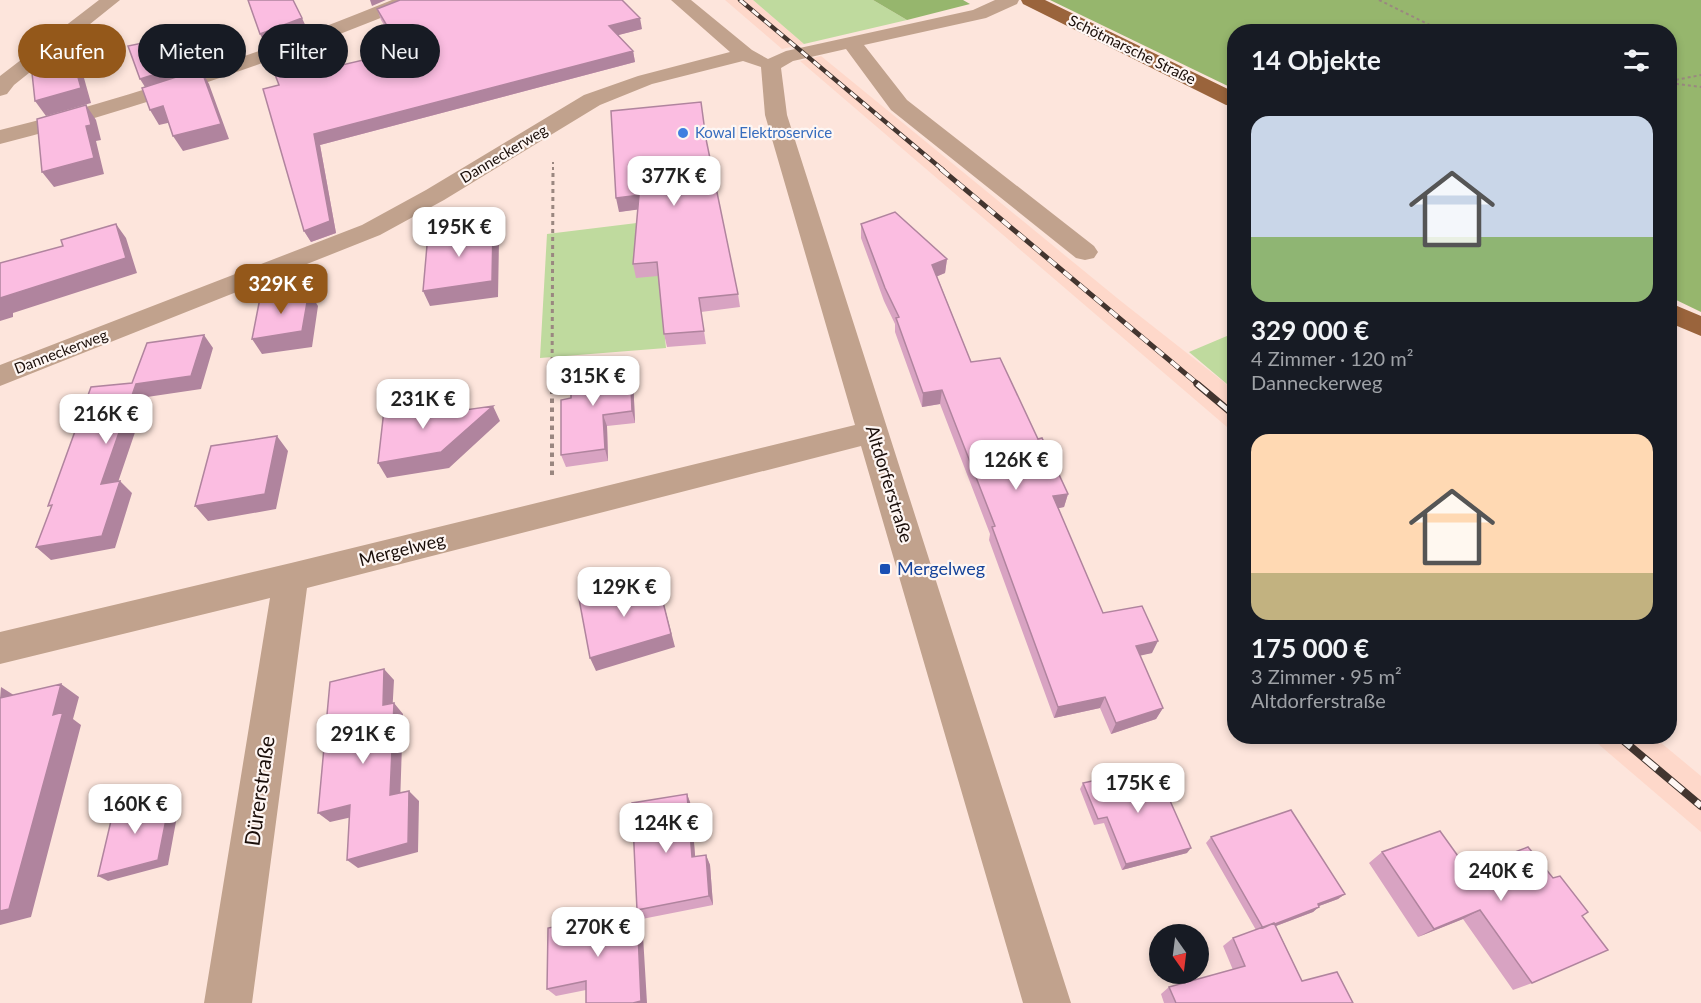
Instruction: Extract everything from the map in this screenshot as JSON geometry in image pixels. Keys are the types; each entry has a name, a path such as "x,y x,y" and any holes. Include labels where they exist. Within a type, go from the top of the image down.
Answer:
{"main road":[{"name":"Schötmarsche Straße","path":"1030,0 1227,97"},
{"path":"1677,315 1701,327"}],"street":[{"path":"0,90 6,81 111,0"},
{"path":"0,137 73,120 217,74 339,29 408,0"},
{"path":"680,0 758,60 786,57 979,14 1010,0"},
{"path":"851,42 899,105 1085,252"},
{"name":"Danneckerweg","path":"0,376 370,230 435,195 592,100 645,80 758,60"},
{"name":"Altdorferstraße","path":"758,60 1047,1003"},
{"name":"Mergelweg","path":"0,648 291,578 873,432"},
{"name":"Dürerstraße","path":"228,1003 291,578"}],"path":[{"path":"1379,0 1429,24"},
{"path":"1677,80 1701,75"},
{"path":"1677,83 1701,87"},
{"path":"543,130 553,135 551,512"}],"shaded area":[{"path":"725,0 753,0 804,44 782,49"},
{"path":"821,56 1122,302 1227,384 1227,427 800,61"},
{"path":"1598,744 1662,744 1701,776 1701,832"}],"green space":[{"path":"753,0 873,0 907,20 804,44"},
{"path":"873,0 963,0 970,4 907,20"},
{"path":"1050,0 1701,0 1701,312 1677,300 1677,24 1227,24 1227,86"},
{"path":"653,221 666,348 540,358 547,234"},
{"path":"1227,336 1227,384 1189,352"}],"building":[{"path":"248,0 293,0 302,18 286,24 258,24 258,28"},
{"path":"400,0 622,0 640,18 609,26 633,51 314,134 330,221 304,231 263,89 279,85 276,78 348,78 348,64 360,61 360,78 440,78 440,24 386,24 377,9"},
{"path":"138,44 138,74 128,46"},
{"path":"33,78 78,78 81,88 35,101"},
{"path":"173,78 204,78 221,124 173,136 163,106 150,110 142,88"},
{"path":"701,102 706,139 738,294 699,298 704,331 664,334 657,262 633,264 639,195 616,198 611,111"},
{"path":"86,105 91,125 86,126 94,158 42,172 37,119"},
{"path":"895,212 947,259 932,265 971,362 1000,358 1038,439 1042,438 1068,494 1053,496 1103,613 1142,606 1158,641 1136,646 1163,708 1116,723 1105,697 1058,707 992,527 995,526 942,390 923,393 896,318 899,317 885,288 861,224"},
{"path":"116,224 126,258 0,298 0,263 63,246 61,240"},
{"path":"493,226 492,281 423,291 428,234"},
{"path":"309,291 302,331 252,339 260,298"},
{"path":"204,335 191,376 136,384 101,484 120,481 102,536 36,547 52,505 48,506 91,387 132,383 147,343"},
{"path":"630,364 632,411 603,415 605,449 561,455 561,400 571,398 571,372"},
{"path":"445,400 444,413 493,406 441,452 378,463 384,410"},
{"path":"277,436 265,494 195,506 211,446"},
{"path":"657,578 671,634 590,658 579,599"},
{"path":"384,669 383,705 394,703 390,795 409,791 408,843 347,860 350,805 318,813 330,682"},
{"path":"61,684 53,715 63,712 9,909 0,911 0,698"},
{"path":"1155,767 1191,848 1126,864 1107,817 1098,819 1083,783"},
{"path":"171,794 158,860 98,876 114,808"},
{"path":"687,794 692,857 706,855 709,896 637,910 632,803"},
{"path":"1291,810 1345,894 1318,904 1319,907 1263,928 1211,837"},
{"path":"1440,831 1468,870 1528,847 1553,878 1560,876 1588,912 1582,916 1608,950 1532,983 1480,910 1434,929 1382,852"},
{"path":"637,910 641,1001 586,1003 586,981 547,989 548,928"},
{"path":"1274,923 1302,981 1337,972 1353,1003 1176,1003 1169,987 1180,984 1209,984 1209,976 1245,966 1233,938"}],"railway":[{"path":"740,0 943,170"},
{"path":"941,169 1199,385"},
{"path":"1197,384 1227,409"},
{"path":"1627,744 1701,806"}],"place":[{"name":"Kowal Elektroservice","path":"683,133"},
{"name":"Mergelweg","path":"885,569"}]}
